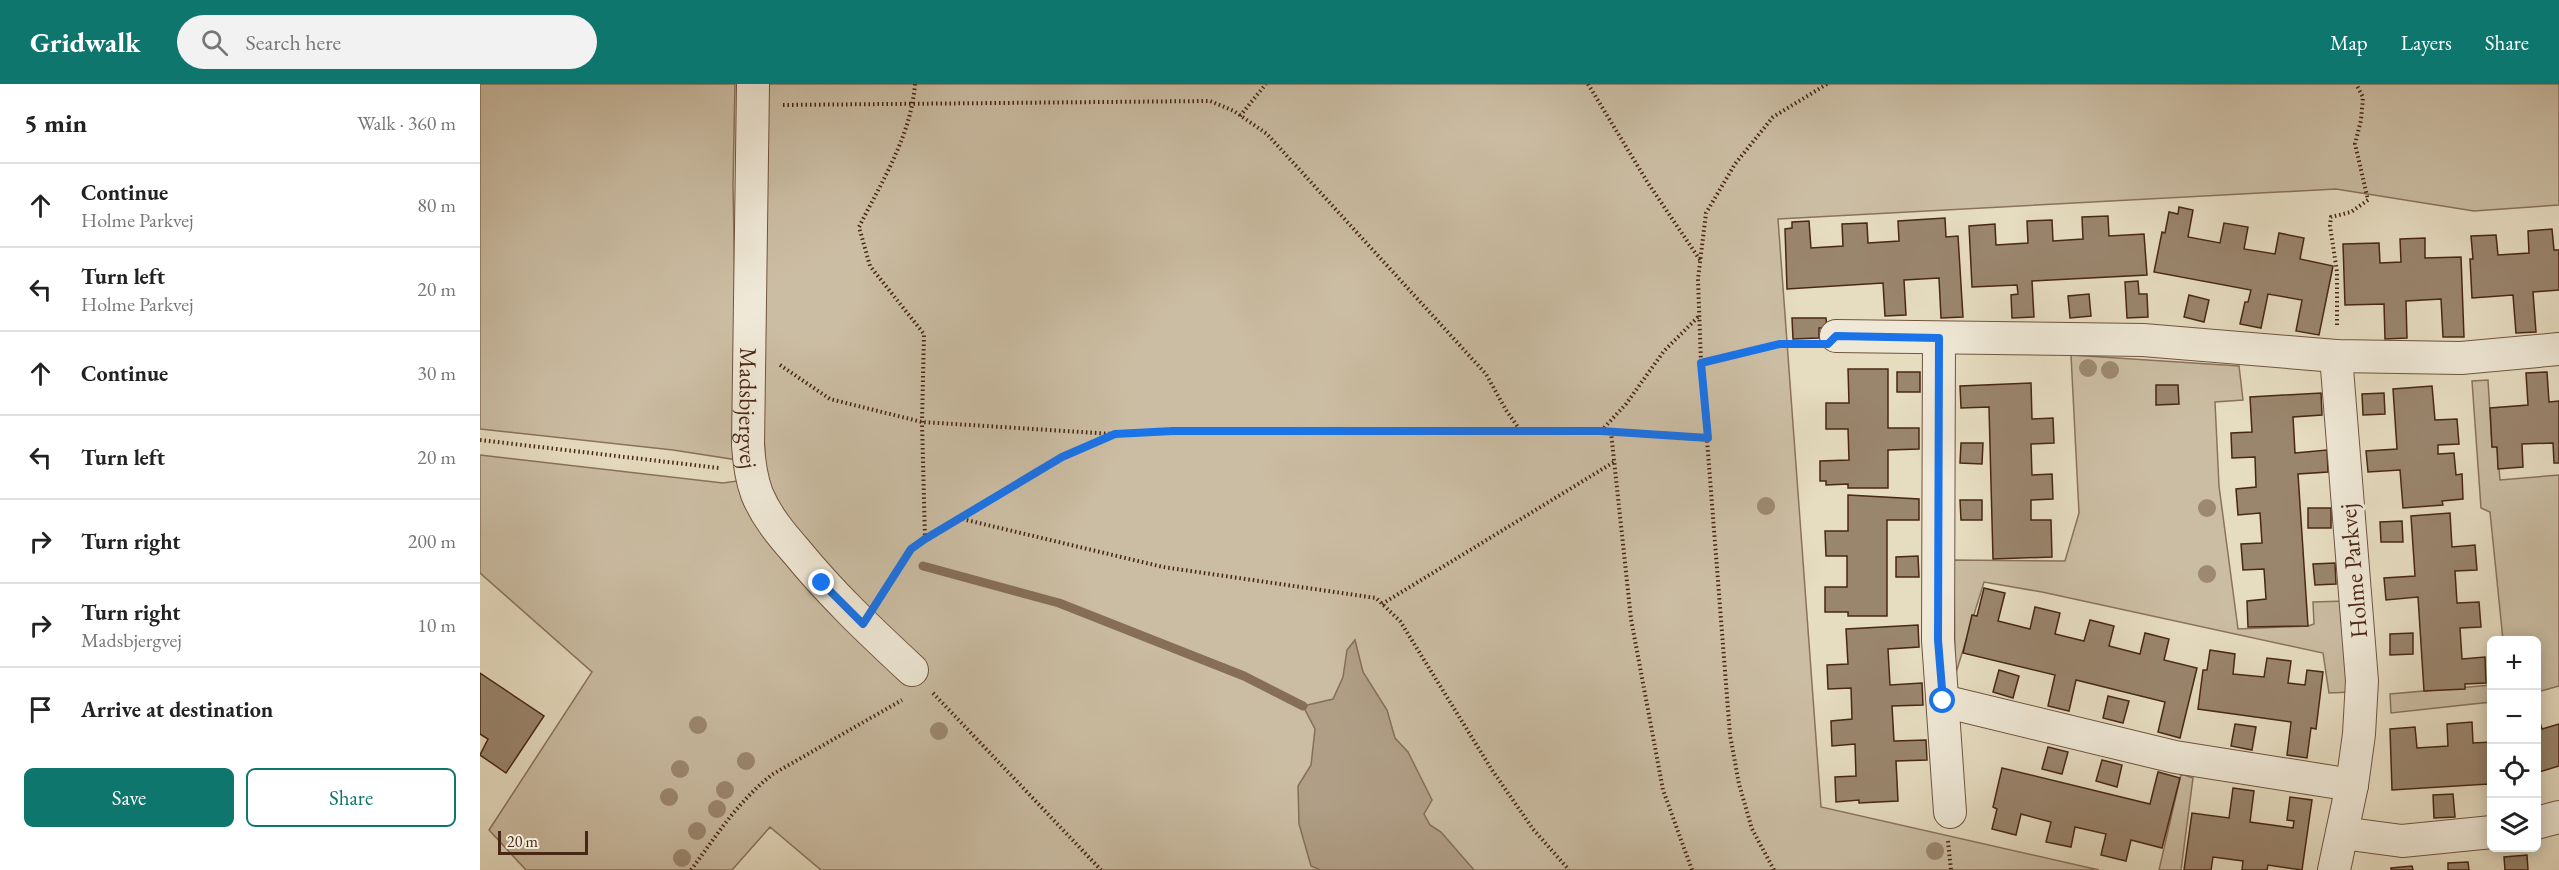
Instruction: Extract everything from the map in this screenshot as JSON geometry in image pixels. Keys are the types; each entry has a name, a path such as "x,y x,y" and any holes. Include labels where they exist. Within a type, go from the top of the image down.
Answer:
{"street":[{"name":"Madsbjergvej","path":"753,95 749,345 750,472 769,519 822,583 919,678"},
{"path":"1836,336 2143,340 2336,356 2461,358 2559,349"},
{"path":"1939,338 1938,640 1950,812"},
{"name":"Holme Parkvej","path":"2334,870 2352,785 2359,734 2362,681 2336,356"},
{"path":"1943,701 2175,757 2352,785"},
{"path":"2541,822 2559,817"},
{"path":"2342,833 2402,841 2487,832"}],"path":[{"path":"915,84 907,129 859,227 870,266 924,334 922,422 925,539"},
{"path":"1240,116 1266,84"},
{"path":"1588,84 1648,183 1701,260"},
{"path":"1774,870 1752,829 1739,784 1730,735 1701,363 1698,279 1706,213 1735,164 1773,117 1827,84"},
{"path":"2336,356 2337,272 2331,235 2331,217 2351,212 2368,200 2355,144 2361,120 2363,97 2356,84"},
{"path":"753,95 913,104 1210,101 1268,134 1486,374 1506,410 1521,430"},
{"path":"1601,431 1626,404 1664,351 1700,315"},
{"path":"1701,363 1780,344 1828,344 1836,336"},
{"path":"749,345 830,399 922,422 1115,434 1173,431 1521,430 1601,431 1708,438"},
{"path":"1611,432 1631,620 1663,790 1692,870"},
{"path":"863,624 911,549 958,518 1062,457 1115,434"},
{"path":"480,440 750,472"},
{"path":"1382,604 1614,462"},
{"path":"958,518 1163,567 1376,598 1400,621 1492,770 1533,829 1569,870"},
{"path":"691,870 744,800 758,786 919,678 1101,870"}],"shaded area":[{"path":"480,84 735,84 733,185 738,460 673,450 480,429"},
{"path":"768,84 2559,84 2559,205 2474,211 2336,189 1778,219 1821,807 2099,870 821,870 770,827 732,870 526,870 489,830 592,672 480,573 480,455 723,483 766,477 760,346"},
{"path":"2071,355 2239,366 2243,400 2215,402 2219,486 2238,629 2308,626 2314,624 2313,602 2345,601 2352,692 2329,693 2323,653 2042,592 1984,582 1955,676 1954,560 2065,561 2079,513"},
{"path":"2488,380 2492,447 2497,447 2500,480 2559,475 2559,686 2541,691 2541,636 2503,636 2490,512 2481,508 2472,381"},
{"path":"1355,640 1363,672 1387,710 1395,738 1408,752 1432,800 1424,814 1430,825 1441,832 1474,870 1320,870 1311,866 1299,824 1298,786 1311,765 1315,729 1303,706 1333,699 1343,677 1347,650"},
{"path":"2487,685 2487,702 2391,713 2390,694"},
{"path":"2181,774 2193,778 2181,870 2159,870"}],"building":[{"path":"2179,207 2193,210 2188,237 2220,243 2224,223 2248,227 2244,249 2275,254 2279,233 2304,238 2300,259 2333,266 2319,335 2296,331 2302,300 2268,294 2261,328 2240,324 2245,302 2248,302 2251,290 2154,272 2162,232 2165,233 2169,212 2178,214"},
{"path":"2108,216 2109,236 2144,234 2147,275 2032,281 2034,317 2012,318 2011,295 2018,294 2017,285 1972,287 1969,226 1995,224 1996,245 2028,243 2027,221 2052,220 2053,241 2083,239 2082,217"},
{"path":"1945,218 1946,237 1958,236 1963,317 1941,318 1939,278 1904,280 1906,315 1885,316 1883,283 1787,289 1785,229 1792,228 1792,222 1809,221 1811,248 1843,246 1842,224 1867,223 1868,243 1899,241 1898,221"},
{"path":"2552,229 2554,250 2559,250 2559,290 2533,292 2536,332 2516,333 2513,295 2472,298 2471,236 2496,235 2498,255 2529,253 2528,231"},
{"path":"2425,238 2425,258 2461,257 2464,337 2443,337 2441,299 2406,301 2407,338 2385,339 2384,304 2345,305 2343,244 2379,243 2380,263 2401,262 2400,239"},
{"path":"2138,281 2139,294 2147,294 2148,317 2127,318 2125,282"},
{"path":"2089,294 2091,316 2070,318 2068,296"},
{"path":"2189,295 2209,300 2204,322 2184,317"},
{"path":"1792,318 1826,318 1827,328 1819,328 1819,338 1793,339"},
{"path":"1848,369 1888,369 1888,428 1919,428 1919,449 1888,450 1888,488 1848,488 1848,484 1826,485 1826,481 1820,481 1820,461 1849,460 1848,429 1826,429 1826,403 1849,403"},
{"path":"1897,372 1920,372 1920,392 1897,392"},
{"path":"2547,372 2549,402 2559,401 2559,463 2554,463 2553,443 2522,444 2523,467 2498,469 2497,447 2492,447 2490,408 2528,405 2526,373"},
{"path":"2031,383 2032,419 2053,418 2054,443 2031,444 2032,475 2052,474 2053,499 2031,500 2031,520 2051,520 2052,557 1993,559 1989,407 1961,408 1960,386"},
{"path":"2156,385 2178,385 2179,404 2156,405"},
{"path":"2432,386 2435,420 2457,419 2459,444 2438,445 2438,454 2454,453 2456,475 2462,474 2463,499 2442,501 2443,505 2403,508 2400,470 2368,472 2366,451 2397,449 2393,389"},
{"path":"2321,393 2322,415 2293,417 2295,453 2327,450 2328,472 2298,474 2308,626 2248,627 2247,601 2266,599 2264,569 2243,570 2241,544 2262,543 2260,513 2238,515 2236,489 2256,487 2255,457 2232,458 2231,433 2252,432 2250,397"},
{"path":"2384,393 2385,414 2363,415 2362,394"},
{"path":"1961,443 1983,443 1982,464 1960,463"},
{"path":"1848,495 1919,499 1919,520 1887,520 1887,616 1848,616 1848,612 1825,612 1825,587 1847,587 1847,556 1826,556 1825,531 1848,531"},
{"path":"1960,500 1982,500 1982,520 1961,520"},
{"path":"2308,508 2331,508 2331,528 2308,528"},
{"path":"2450,513 2452,547 2475,545 2477,570 2455,571 2457,603 2479,602 2481,627 2460,628 2462,659 2485,657 2486,683 2465,684 2465,689 2424,691 2418,597 2386,600 2384,578 2415,576 2411,516"},
{"path":"2402,521 2403,542 2381,542 2380,522"},
{"path":"1918,556 1919,577 1896,577 1896,557"},
{"path":"2335,563 2336,584 2315,585 2313,564"},
{"path":"1984,588 2005,593 1998,621 2030,629 2035,607 2060,613 2055,634 2084,641 2090,620 2114,626 2109,646 2140,654 2145,633 2169,639 2164,660 2197,668 2180,738 2158,732 2165,702 2076,680 2069,711 2048,706 2055,675 1963,653 1972,615 1977,616"},
{"path":"1918,625 1919,647 1888,649 1890,685 1922,683 1923,705 1892,706 1894,741 1926,740 1927,760 1896,761 1898,801 1836,802 1835,777 1856,776 1855,744 1832,746 1831,721 1852,719 1851,688 1828,689 1827,665 1848,664 1846,629"},
{"path":"2413,633 2413,654 2390,655 2390,634"},
{"path":"2210,650 2235,654 2233,674 2264,677 2267,658 2291,661 2288,683 2305,685 2307,670 2323,672 2316,729 2311,728 2307,758 2287,755 2291,722 2198,709 2203,670 2207,670"},
{"path":"1999,670 2019,676 2013,698 1993,692"},
{"path":"480,673 544,716 506,773 480,755 488,739 480,734"},
{"path":"2108,696 2129,701 2123,723 2103,718"},
{"path":"2472,722 2473,743 2487,742 2487,784 2392,790 2390,729 2415,727 2417,748 2448,746 2447,724"},
{"path":"2235,724 2256,727 2252,750 2231,746"},
{"path":"2559,724 2559,766 2541,771 2541,726 2542,729"},
{"path":"2048,747 2068,752 2062,774 2042,769"},
{"path":"2102,760 2122,765 2117,787 2096,781"},
{"path":"2002,768 2150,804 2158,772 2180,778 2162,848 2131,840 2126,861 2101,855 2106,834 2075,827 2071,847 2046,842 2051,822 2021,814 2016,835 1992,829 1997,809 1993,807"},
{"path":"2233,788 2254,791 2250,822 2293,828 2294,821 2287,820 2290,797 2312,800 2302,870 2268,865 2267,870 2242,870 2243,861 2213,857 2211,870 2184,870 2192,813 2229,818"},
{"path":"2453,794 2455,817 2434,818 2433,795"},
{"path":"2527,855 2528,870 2505,870 2504,857"},
{"path":"2468,862 2469,870 2448,870 2448,863"},
{"path":"2412,866 2413,870 2391,870 2391,868"}],"waterway":[{"path":"923,566 1059,603 1244,676 1303,706"}],"route":[{"path":"822,583 863,624 911,549 958,518 1062,457 1115,434 1173,431 1521,430 1601,431 1708,438 1701,363 1780,344 1828,344 1836,336 1939,338 1938,640 1943,701"}]}
